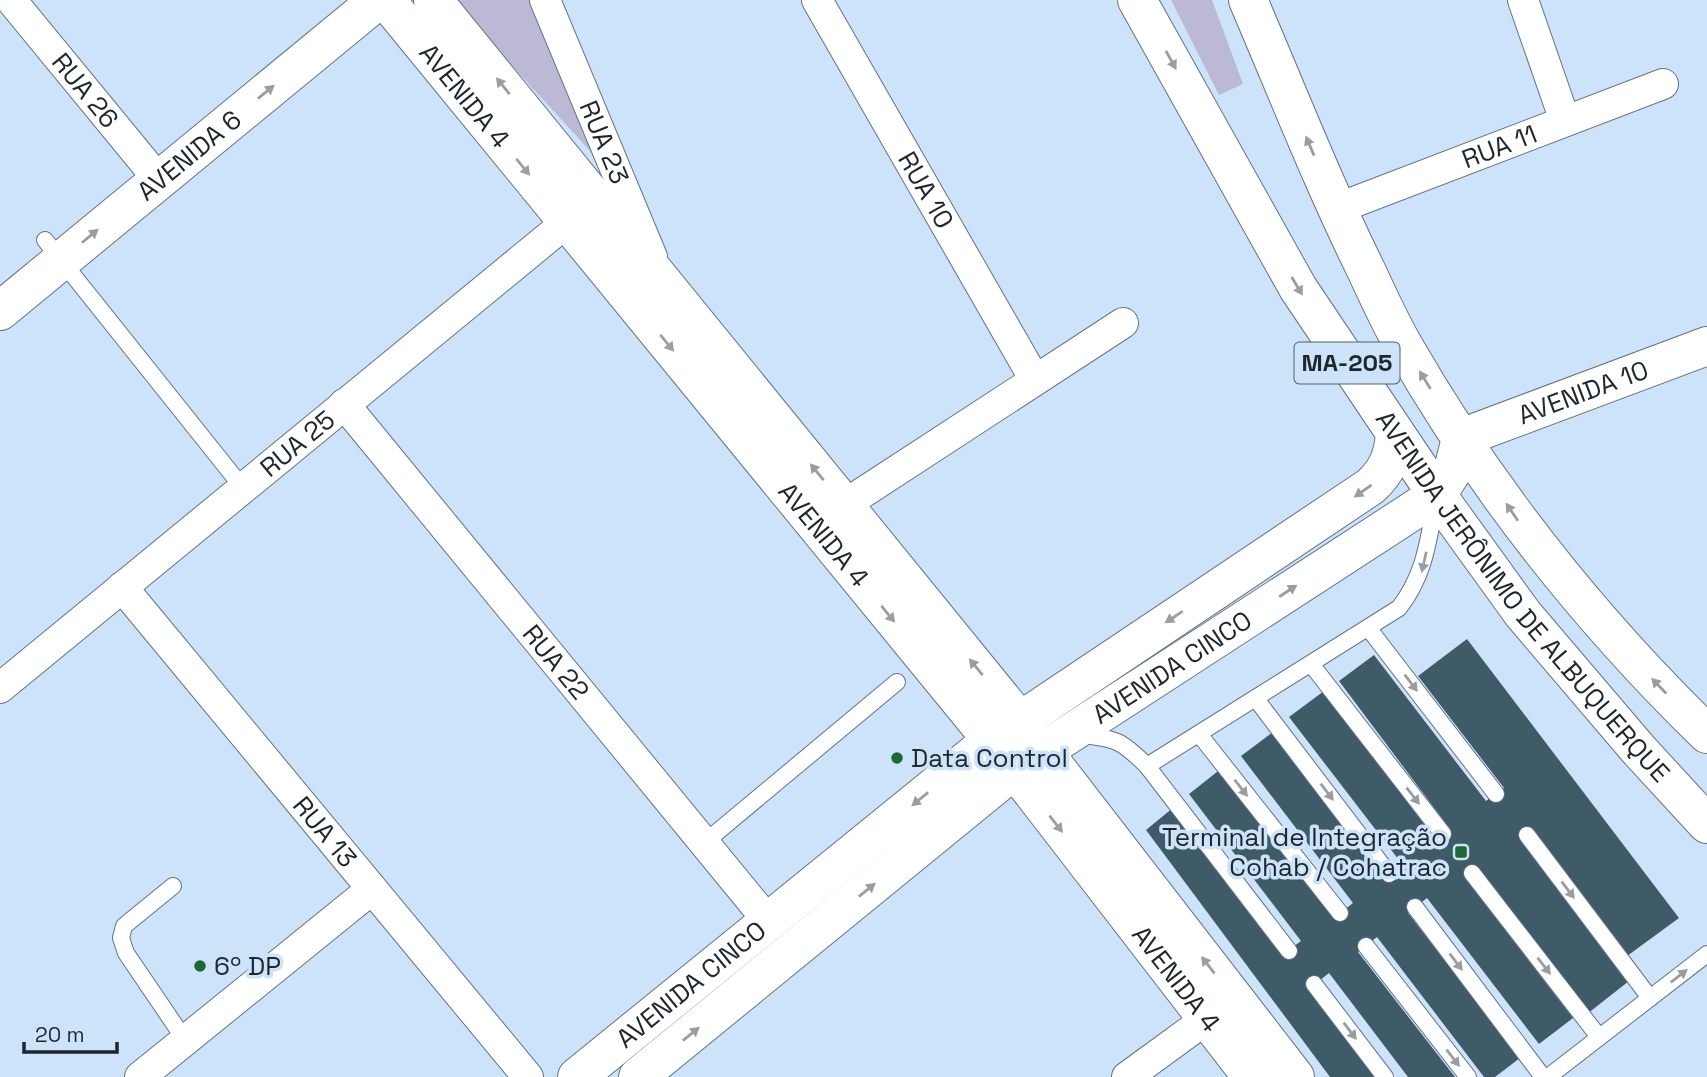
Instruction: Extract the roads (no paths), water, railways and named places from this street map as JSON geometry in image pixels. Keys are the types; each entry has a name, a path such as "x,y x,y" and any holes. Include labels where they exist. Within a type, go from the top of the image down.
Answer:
{"main road":[{"name":"AVENIDA 6","path":"0,311 53,250 150,170 338,0"},
{"name":"AVENIDA 6","path":"150,170 378,0"},
{"name":"AVENIDA 4","path":"386,0 581,210 1027,743"},
{"name":"AVENIDA 4","path":"433,0 581,210 663,283 844,505 1027,743 1221,1009 1295,1077"},
{"name":"AVENIDA JERÔNIMO DE ALBUQUERQUE","path":"1138,0 1298,288 1437,495 1523,614 1638,749 1707,824"},
{"name":"AVENIDA JERÔNIMO DE ALBUQUERQUE","path":"1248,0 1336,209 1401,342 1461,438 1565,583 1620,646 1707,734"},
{"name":"AVENIDA 6","path":"0,276 53,250"},
{"name":"AVENIDA 10","path":"1461,438 1702,356"},
{"name":"AVENIDA CINCO","path":"577,1077 769,922 1027,743 1371,486 1386,470 1391,460 1395,434"},
{"name":"AVENIDA CINCO","path":"638,1077 1027,743 1437,495 1453,470 1461,438"},
{"name":"AVENIDA 4","path":"1221,1009 1252,1077"}],"street":[{"name":"RUA 26","path":"11,0 150,170"},
{"name":"RUA 23","path":"545,0 663,283"},
{"name":"RUA 10","path":"817,0 1035,380"},
{"path":"1522,0 1565,121"},
{"name":"RUA 11","path":"1336,209 1663,84"},
{"name":"RUA 25","path":"0,688 581,210"},
{"path":"844,505 1123,323"},
{"name":"RUA 22","path":"344,404 769,922"},
{"name":"RUA 13","path":"122,587 528,1077"},
{"path":"140,1077 372,888"},
{"path":"1127,1077 1221,1009"}],"lane":[{"path":"53,250 243,488"},
{"path":"1147,766 1370,629 1399,608 1411,594 1420,575 1437,495"},
{"path":"1370,629 1496,794"},
{"path":"1311,664 1443,834"},
{"path":"704,843 897,682"},
{"path":"1256,699 1389,874"},
{"path":"1199,734 1340,913"},
{"path":"1027,743 1111,738 1128,747 1147,766 1289,951"},
{"path":"1527,835 1650,998"},
{"path":"1472,873 1599,1037"},
{"path":"173,886 124,926 121,938 126,953 185,1040"},
{"path":"1415,907 1546,1077 1707,954"},
{"path":"1366,946 1468,1077"},
{"path":"1314,984 1385,1077"}],"place":[{"name":"Data Control","path":"897,758"},
{"name":"Terminal de Integração Cohab / Cohatrac","path":"1461,852"},
{"name":"6º DP","path":"200,966"}]}
